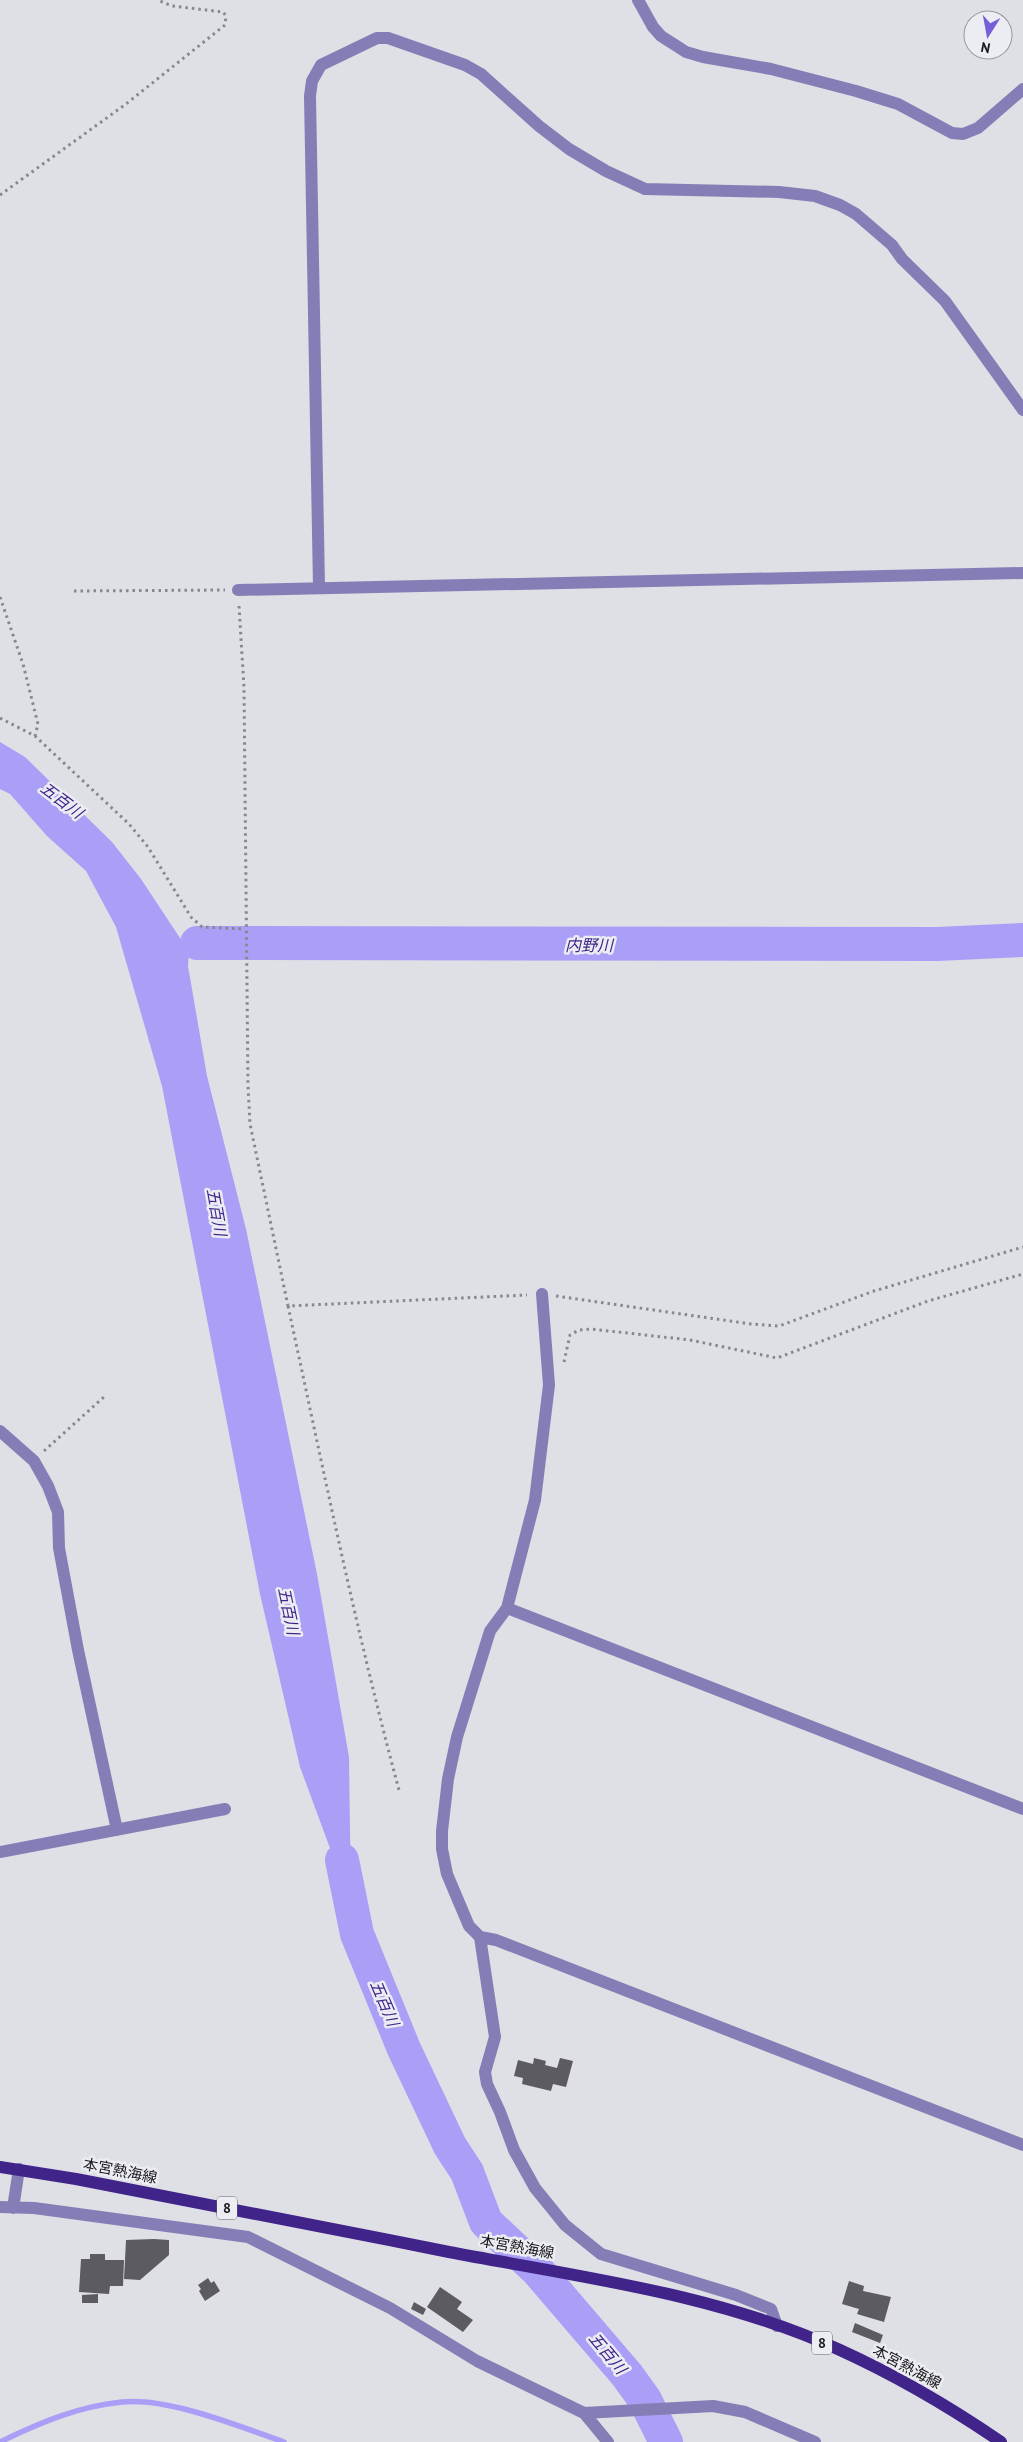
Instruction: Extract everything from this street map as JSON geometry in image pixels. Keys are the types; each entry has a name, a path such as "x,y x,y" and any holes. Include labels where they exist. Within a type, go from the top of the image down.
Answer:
{"main road":[{"name":"本宮熱海線","path":"0,2167 19,2169 626,2284 750,2317 839,2350 882,2371 948,2407 1001,2442"}],"street":[{"path":"638,0 653,27 661,36 686,52 703,57 780,71 856,91 898,104 952,133 963,134 978,128 1023,89"},
{"path":"319,587 310,96 312,81 321,64 376,38 388,38 411,44 465,65 481,74 539,126 569,149 606,171 645,189 778,192 815,196 856,214 892,245 902,259 944,301 1023,410"},
{"path":"238,590 1023,573"},
{"path":"542,1294 549,1385 535,1500 507,1608 490,1632 457,1737 448,1779 442,1831 444,1858 453,1893 469,1926 480,1937 496,1940 1023,2145"},
{"path":"0,1431 34,1461 48,1486 58,1512 59,1548 76,1641 116,1830"},
{"path":"507,1608 1023,1809"},
{"path":"0,1852 225,1809"},
{"path":"480,1937 495,2037 485,2072 487,2084 514,2150 535,2188 565,2225 601,2254 736,2295 771,2309 777,2326"},
{"path":"19,2169 6,2208 92,2216 248,2237 390,2308 477,2361 584,2413 608,2442"},
{"path":"584,2413 714,2406 745,2412 815,2442"}],"path":[{"path":"0,195 126,104 225,25 226,16 223,12 172,6 160,0"},
{"path":"74,592 238,590 244,687 245,950 250,1124 333,1515 381,1724 399,1790"},
{"path":"0,597 20,655 32,698 38,724 34,736"},
{"path":"0,718 34,736 129,824 148,847 191,917 202,927 245,930"},
{"path":"288,1306 542,1294 751,1324 779,1326 874,1291 1023,1247"},
{"path":"564,1366 566,1342 570,1335 579,1330 690,1340 777,1358 928,1301 1023,1274"},
{"path":"34,1461 105,1396"}],"water":[{"path":"0,742 25,757 112,842 141,879 182,941 244,942 243,947 189,951 188,966 207,1076 246,1229 317,1574 349,1757 351,1905 300,1767 260,1594 162,1086 116,927 86,871 47,836 10,794 0,789"}],"building":[{"path":"534,2058 546,2061 545,2065 557,2068 560,2058 573,2061 566,2087 553,2084 551,2091 522,2084 523,2078 514,2076 518,2060 533,2064"},
{"path":"126,2240 169,2240 169,2255 140,2280 124,2279"},
{"path":"90,2254 105,2254 105,2260 124,2260 123,2286 110,2286 109,2294 79,2292 81,2259 90,2259"},
{"path":"208,2278 211,2283 214,2281 220,2291 205,2301 198,2285"},
{"path":"849,2281 864,2286 863,2291 891,2297 884,2322 857,2314 859,2309 842,2304"},
{"path":"440,2287 462,2302 457,2309 473,2320 463,2332 427,2307"},
{"path":"98,2294 98,2303 82,2303 82,2295"},
{"path":"414,2302 426,2309 423,2315 411,2309"},
{"path":"855,2323 883,2335 880,2343 852,2332"}],"waterway":[{"name":"内野川","path":"197,943 937,944 1023,940"},
{"name":"五百川","path":"342,1860 357,1934 404,2049 450,2146 467,2172 486,2222 538,2271 627,2375 645,2400 666,2442"},
{"path":"0,2442 29,2428 75,2411 122,2402 161,2404 204,2414 284,2442"}]}
